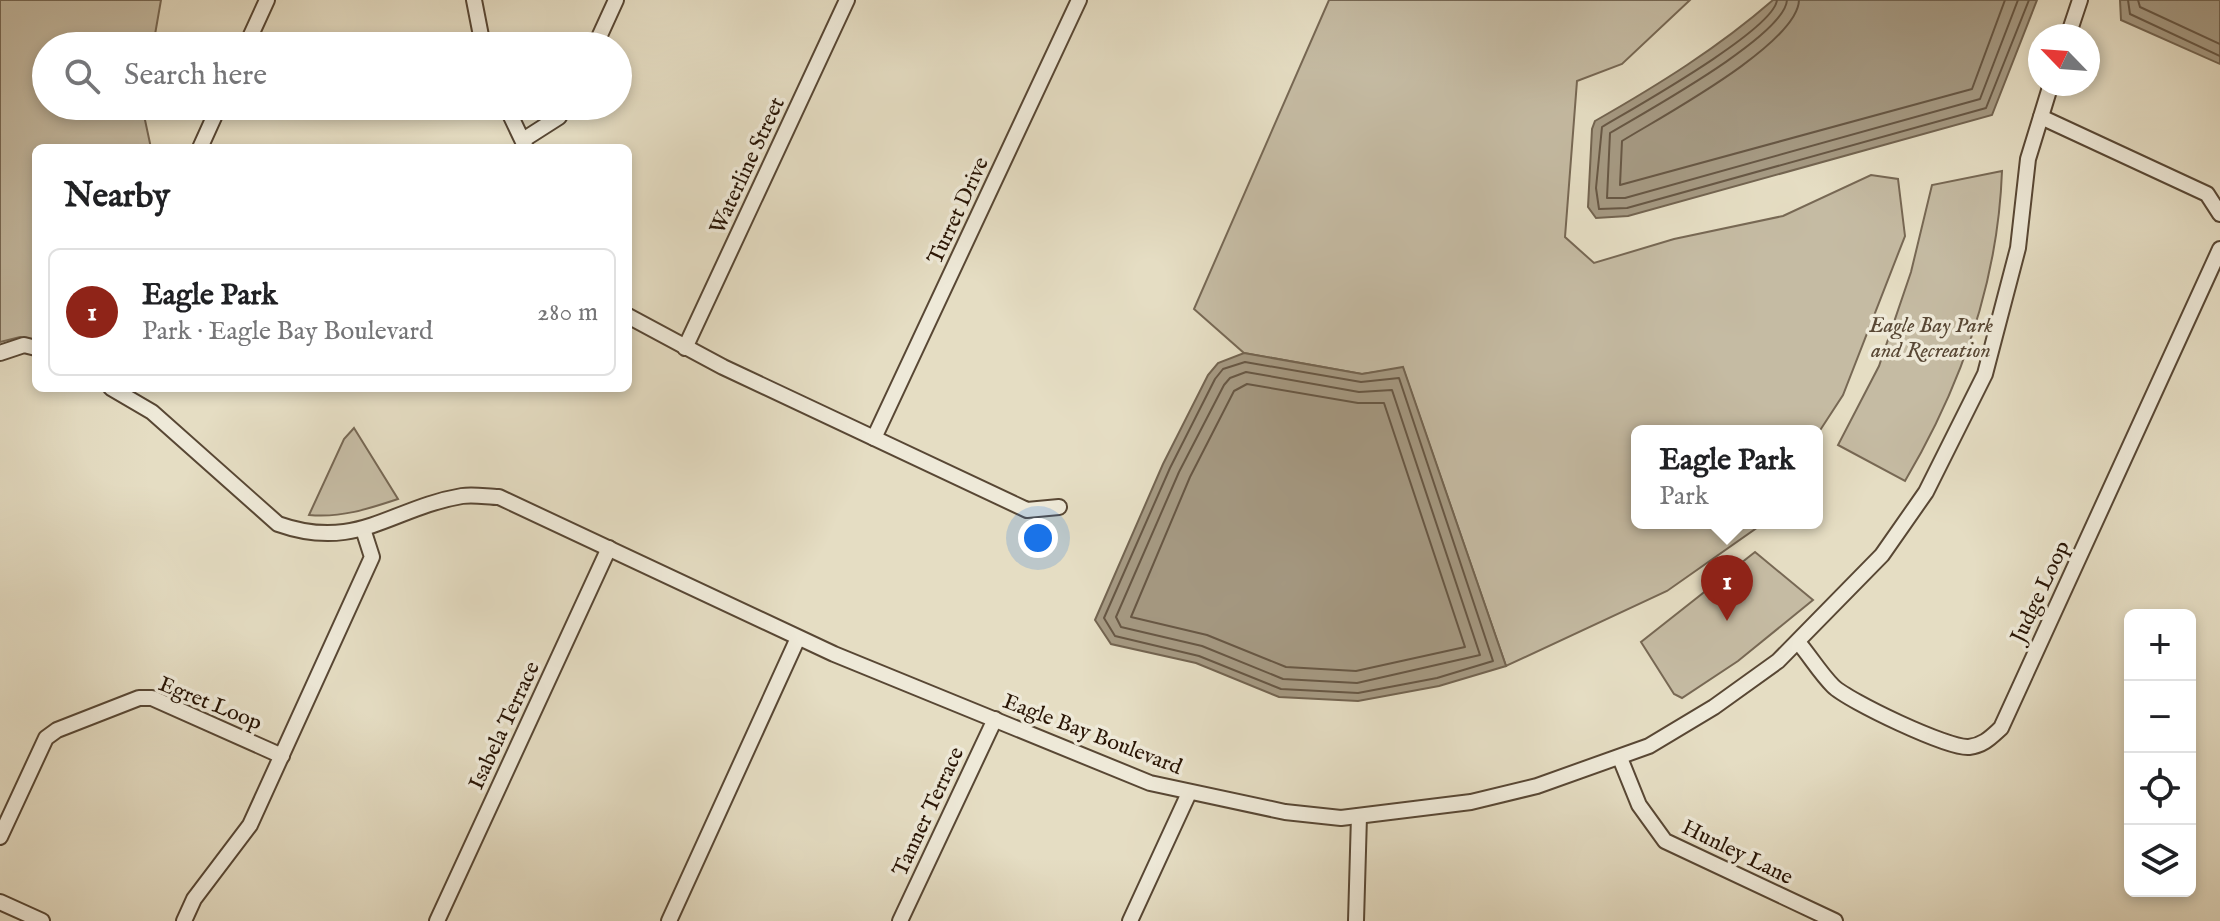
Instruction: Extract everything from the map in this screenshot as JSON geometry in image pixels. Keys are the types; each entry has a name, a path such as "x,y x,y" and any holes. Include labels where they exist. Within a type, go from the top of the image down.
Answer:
{"street":[{"path":"252,32 267,0"},
{"path":"474,0 480,32"},
{"path":"601,32 616,0"},
{"name":"Waterline Street","path":"685,348 847,0"},
{"name":"Turret Drive","path":"874,438 1079,0"},
{"path":"2072,24 2080,0"},
{"name":"Eagle Bay Boulevard","path":"118,392 152,412 278,524 304,533 333,535 363,529 463,496 499,497 798,638 1150,783 1285,812 1341,818 1471,802 1537,786 1620,758 1649,746 1714,707 1798,642 1882,555 1926,492 1960,430 1985,374 2018,248 2028,159 2047,96"},
{"path":"2041,117 2207,194 2220,214"},
{"path":"202,144 213,120"},
{"path":"513,120 524,144 555,120"},
{"name":"Judge Loop","path":"1798,642 1834,687 1854,701 1948,743 1966,747 1983,744 2001,728 2220,249"},
{"path":"632,318 685,348 1027,510 1059,507"},
{"path":"0,353 24,345 32,347"},
{"name":"Egret Loop","path":"184,921 194,899 250,825 282,756 372,557 363,529"},
{"name":"Isabela Terrace","path":"437,921 609,548"},
{"path":"669,921 798,638"},
{"name":"Egret Loop","path":"0,837 46,738 57,730 139,698 166,703 282,756"},
{"name":"Tanner Terrace","path":"900,921 995,719"},
{"name":"Hunley Lane","path":"1620,758 1639,805 1665,841 1835,921"},
{"path":"1130,921 1189,793"},
{"path":"1356,921 1359,816"},
{"path":"0,902 42,921"}],"green space":[{"path":"0,0 161,0 155,32 32,32 32,120 145,120 150,144 32,144 32,339 20,337 0,342"},
{"path":"1329,0 1690,0 1622,64 1577,81 1565,237 1594,263 1674,239 1783,216 1871,175 1898,179 1905,236 1843,395 1823,426 1631,425 1631,529 1755,529 1667,591 1506,666 1403,368 1362,374 1244,353 1194,309"},
{"name":"Eagle Bay Park and Recreation","path":"2002,171 1993,253 1973,332 1943,408 1905,481 1838,445 1879,366 1911,272 1932,185"},
{"path":"354,428 398,499 343,514 309,515 344,439"},
{"path":"1755,552 1813,600 1738,661 1682,698 1674,694 1641,642"}],"water":[{"path":"1773,0 2037,0 1992,115 1628,216 1596,218 1588,207 1595,121 1687,65"},
{"path":"2120,0 2220,0 2220,64 2121,20"},
{"path":"1244,353 1362,374 1403,367 1506,666 1439,686 1358,701 1279,697 1196,663 1111,644 1095,620 1163,464 1208,375 1218,363"}],"place":[{"name":"Eagle Park","path":"1727,621"}]}
